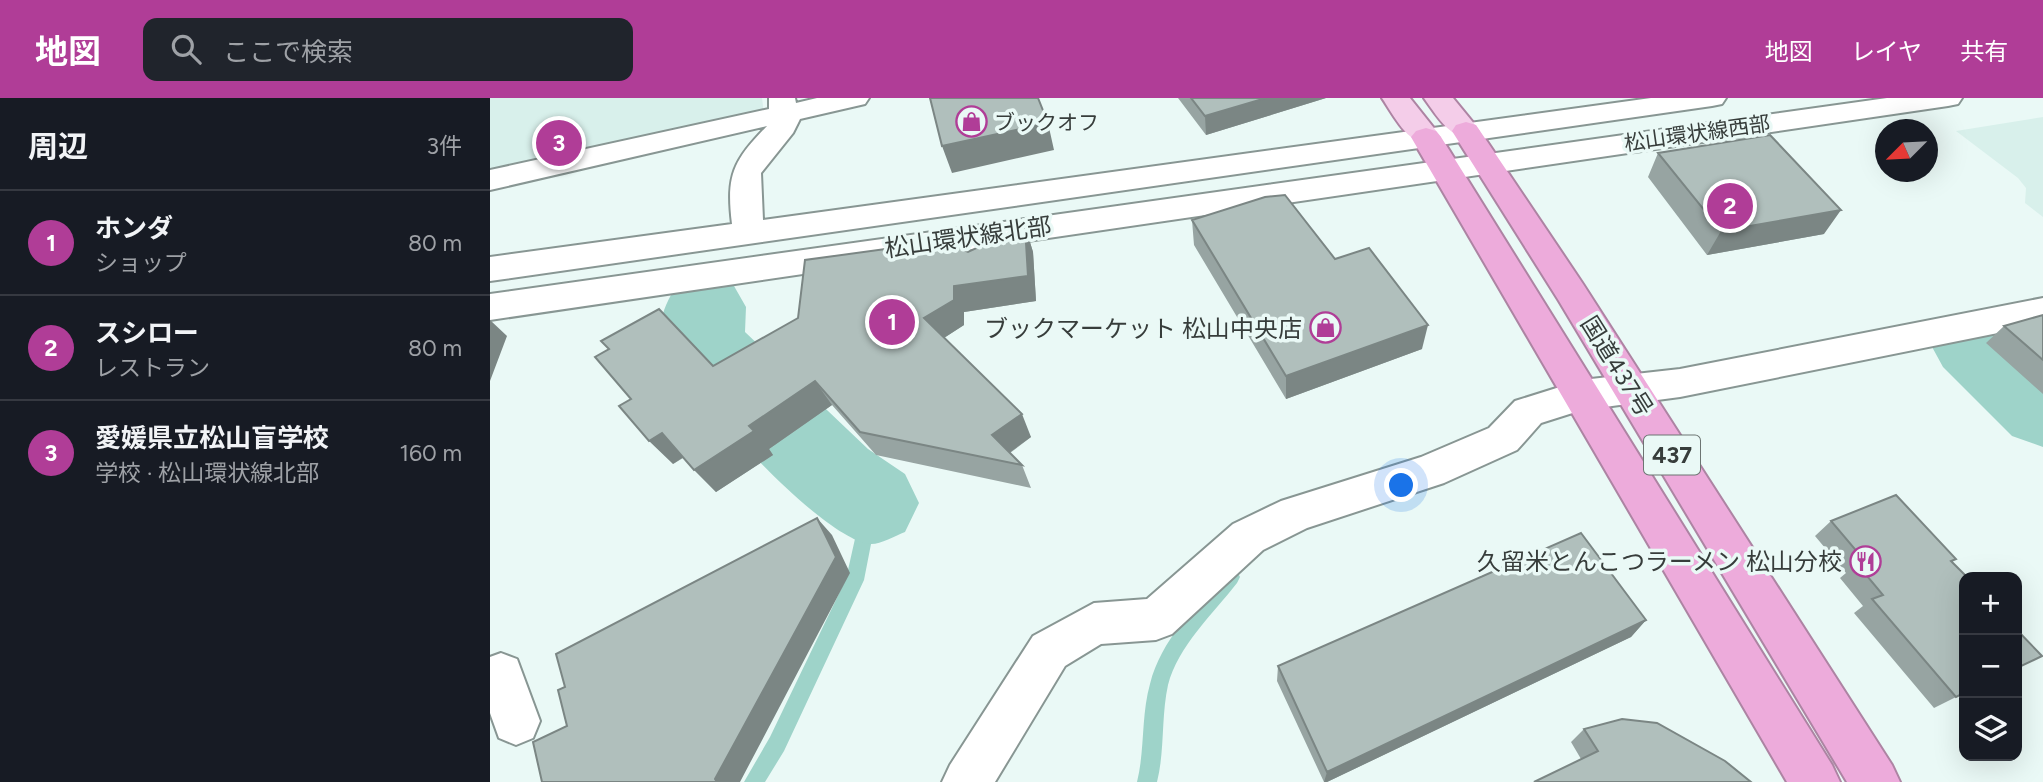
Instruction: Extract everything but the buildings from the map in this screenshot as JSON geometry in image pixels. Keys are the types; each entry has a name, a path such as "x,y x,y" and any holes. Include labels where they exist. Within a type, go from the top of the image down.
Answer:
{"highway":[{"name":"国道437号","path":"1476,146 1632,389 1792,654 1874,782"},
{"name":"国道437号","path":"1436,152 1815,782"}],"main road":[{"path":"1396,98 1436,152"},
{"path":"1438,98 1476,146"}],"street":[{"path":"490,180 783,106 855,98"},
{"name":"松山環状線西部","path":"1476,146 1713,98"},
{"name":"松山環状線西部","path":"1436,152 1948,98"},
{"path":"748,232 744,173 751,159 783,127 783,106"},
{"name":"松山環状線北部","path":"490,269 748,232 1436,152"},
{"name":"松山環状線北部","path":"490,307 1436,152"},
{"path":"967,782 1049,651 1094,624 1156,619 1248,537 1295,514 1430,471 1503,439 1528,412 1582,396 1680,383 2043,311"},
{"path":"490,679 501,675 516,721"}],"shaded area":[{"path":"490,98 762,98 764,114 490,172"},
{"path":"2043,117 2043,217 2025,203 2026,188 2018,178 1956,131"}],"waterway":[{"path":"705,307 703,333 714,354 835,477 871,503"},
{"path":"1973,345 2043,411"},
{"path":"754,782 777,744 855,580 871,503"},
{"path":"1147,782 1152,758 1157,697 1164,670 1179,641 1231,577"}],"place":[{"name":"ブックオフ","path":"971,122"},
{"name":"愛媛県立松山盲学校","path":"559,143"},
{"name":"スシロー","path":"1730,206"},
{"name":"ホンダ","path":"892,322"},
{"name":"ブックマーケット 松山中央店","path":"1325,328"},
{"name":"久留米とんこつラーメン 松山分校","path":"1865,561"}]}
